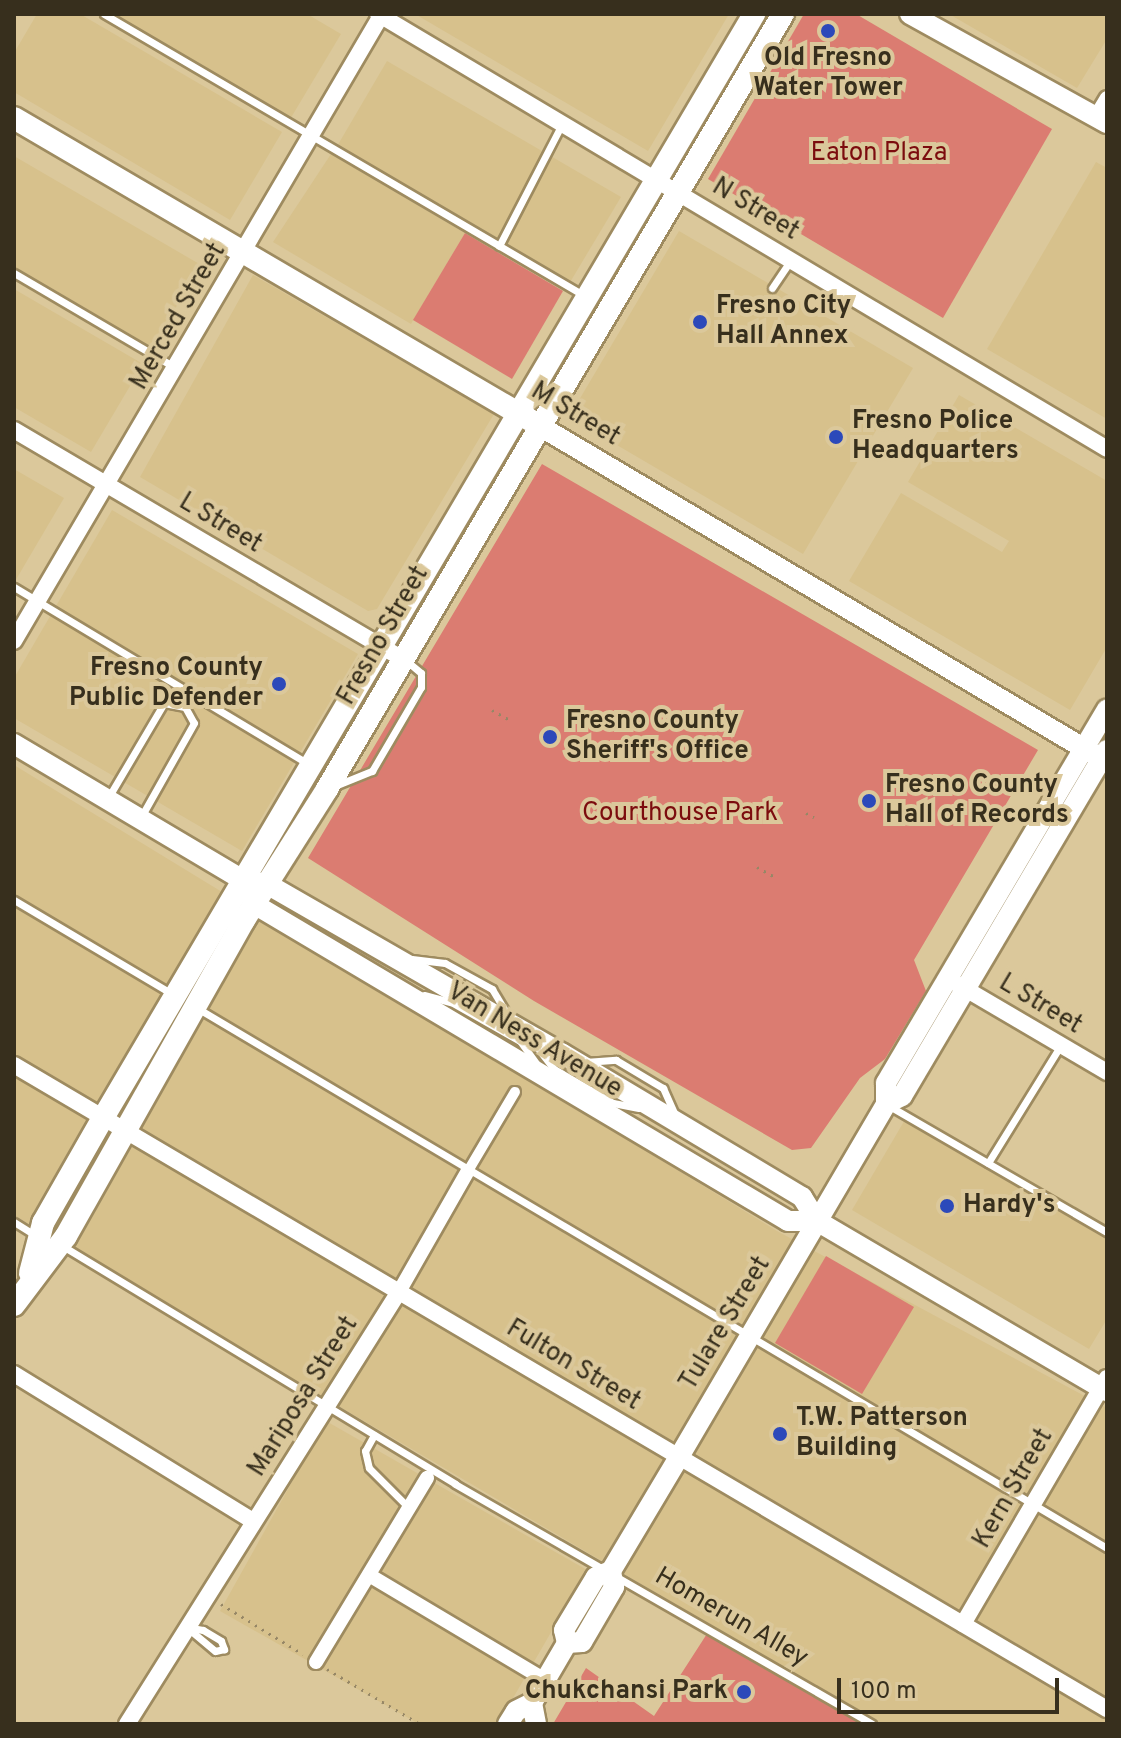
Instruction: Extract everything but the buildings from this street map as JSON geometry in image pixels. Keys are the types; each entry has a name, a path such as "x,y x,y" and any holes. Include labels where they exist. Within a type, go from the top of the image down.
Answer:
{"main road":[{"name":"Fresno Street","path":"14,1305 50,1241 103,1118 267,884 420,630 588,298 754,14"},
{"name":"Fresno Street","path":"50,1241 123,1130 241,879 460,511 528,419 678,191 783,14"},
{"path":"910,14 1102,120"},
{"name":"M Street","path":"14,118 1084,748 1105,757"},
{"path":"420,630 413,613 453,540 460,511"},
{"name":"Tulare Street","path":"957,984 1107,709"},
{"name":"Van Ness Avenue","path":"14,744 241,879 267,884 577,1062 802,1197 817,1221 1105,1385"},
{"name":"Tulare Street","path":"508,1724 516,1711 532,1703 567,1643 564,1630 596,1577 611,1571 679,1457 886,1104 886,1083 957,984 1105,757"},
{"path":"241,879 254,904"},
{"name":"Van Ness Avenue","path":"254,904 548,1078 623,1132 788,1221 817,1221"},
{"path":"623,1132 649,1121 674,1137 729,1153"},
{"path":"532,1703 536,1724"}],"street":[{"name":"Merced Street","path":"14,641 109,486 380,15"},
{"name":"N Street","path":"380,15 658,178 1107,449"},
{"path":"1102,120 1107,98"},
{"name":"L Street","path":"14,430 403,659"},
{"name":"L Street","path":"957,984 1107,1072"},
{"name":"Fulton Street","path":"14,1065 1107,1709"},
{"name":"Mariposa Street","path":"127,1724 253,1521 330,1407 515,1092"},
{"path":"14,1374 253,1521"},
{"name":"Kern Street","path":"963,1624 1105,1385"},
{"path":"316,1662 427,1478"},
{"path":"369,1575 545,1680"}],"lane":[{"path":"104,14 588,298"},
{"path":"499,246 563,122"},
{"path":"772,288 791,259"},
{"path":"14,273 176,368"},
{"path":"14,587 310,765"},
{"path":"327,789 372,771 421,687 421,673 403,659"},
{"path":"172,701 180,686"},
{"path":"107,799 164,703 172,701 185,707 194,723 140,819"},
{"path":"14,900 1107,1548"},
{"path":"520,1029 554,1069 613,1103 657,1111"},
{"path":"988,1163 1061,1045"},
{"path":"577,1062 616,1060 663,1088 680,1124"},
{"path":"886,1104 1107,1232"},
{"name":"Homerun Alley","path":"14,1222 872,1724"},
{"path":"374,1435 365,1451 369,1468 408,1507"},
{"path":"186,1627 203,1630 221,1641 224,1649 215,1651 186,1627"}],"path":[{"path":"492,710 512,721"},
{"path":"806,813 814,817"},
{"path":"757,867 777,878"}],"shaded area":[{"path":"37,14 80,14 282,132 230,220 14,92 14,53"},
{"path":"106,14 307,14 341,34 289,121"},
{"path":"415,14 729,14 648,151"},
{"path":"949,14 1107,14 1107,39 1077,88"},
{"path":"387,61 621,197 569,284 336,148"},
{"path":"331,154 465,233 411,324 273,242"},
{"path":"14,156 201,265 149,353 14,274"},
{"path":"1096,162 1107,168 1107,419 987,349"},
{"path":"679,231 913,368 803,554 569,417"},
{"path":"253,275 494,414 377,609 368,611 140,477"},
{"path":"14,289 143,364 91,452 14,407"},
{"path":"959,395 1107,481 1107,647 1070,710 849,581 901,493 1002,552 1009,541 908,482"},
{"path":"14,469 64,498 14,583"},
{"path":"112,510 358,654 242,851 14,718 14,678"},
{"path":"14,765 777,1231 1107,1408 1107,1724 879,1724 14,1215"},
{"path":"906,1118 1107,1240 1107,1319 1089,1349 852,1210"},
{"path":"326,1421 587,1570 498,1724 419,1724 220,1611"}],"green space":[{"name":"Eaton Plaza","path":"804,14 856,14 1052,129 943,318 708,179"},
{"path":"465,233 563,291 512,379 413,320"},
{"name":"Courthouse Park","path":"542,464 1038,750 914,960 926,991 885,1059 860,1078 811,1148 792,1150 534,1001 308,858"},
{"path":"826,1256 914,1307 862,1394 775,1343"},
{"name":"Chukchansi Park","path":"712,1626 871,1724 553,1724 586,1668 654,1716"}],"place":[{"name":"Old Fresno Water Tower","path":"828,31"},
{"name":"Fresno City Hall Annex","path":"700,322"},
{"name":"Fresno Police Headquarters","path":"836,437"},
{"name":"Fresno County Public Defender","path":"279,684"},
{"name":"Fresno County Sheriff's Office","path":"550,737"},
{"name":"Fresno County Hall of Records","path":"869,801"},
{"name":"Hardy's","path":"947,1206"},
{"name":"T.W. Patterson Building","path":"780,1434"},
{"name":"Chukchansi Park","path":"744,1692"}]}
